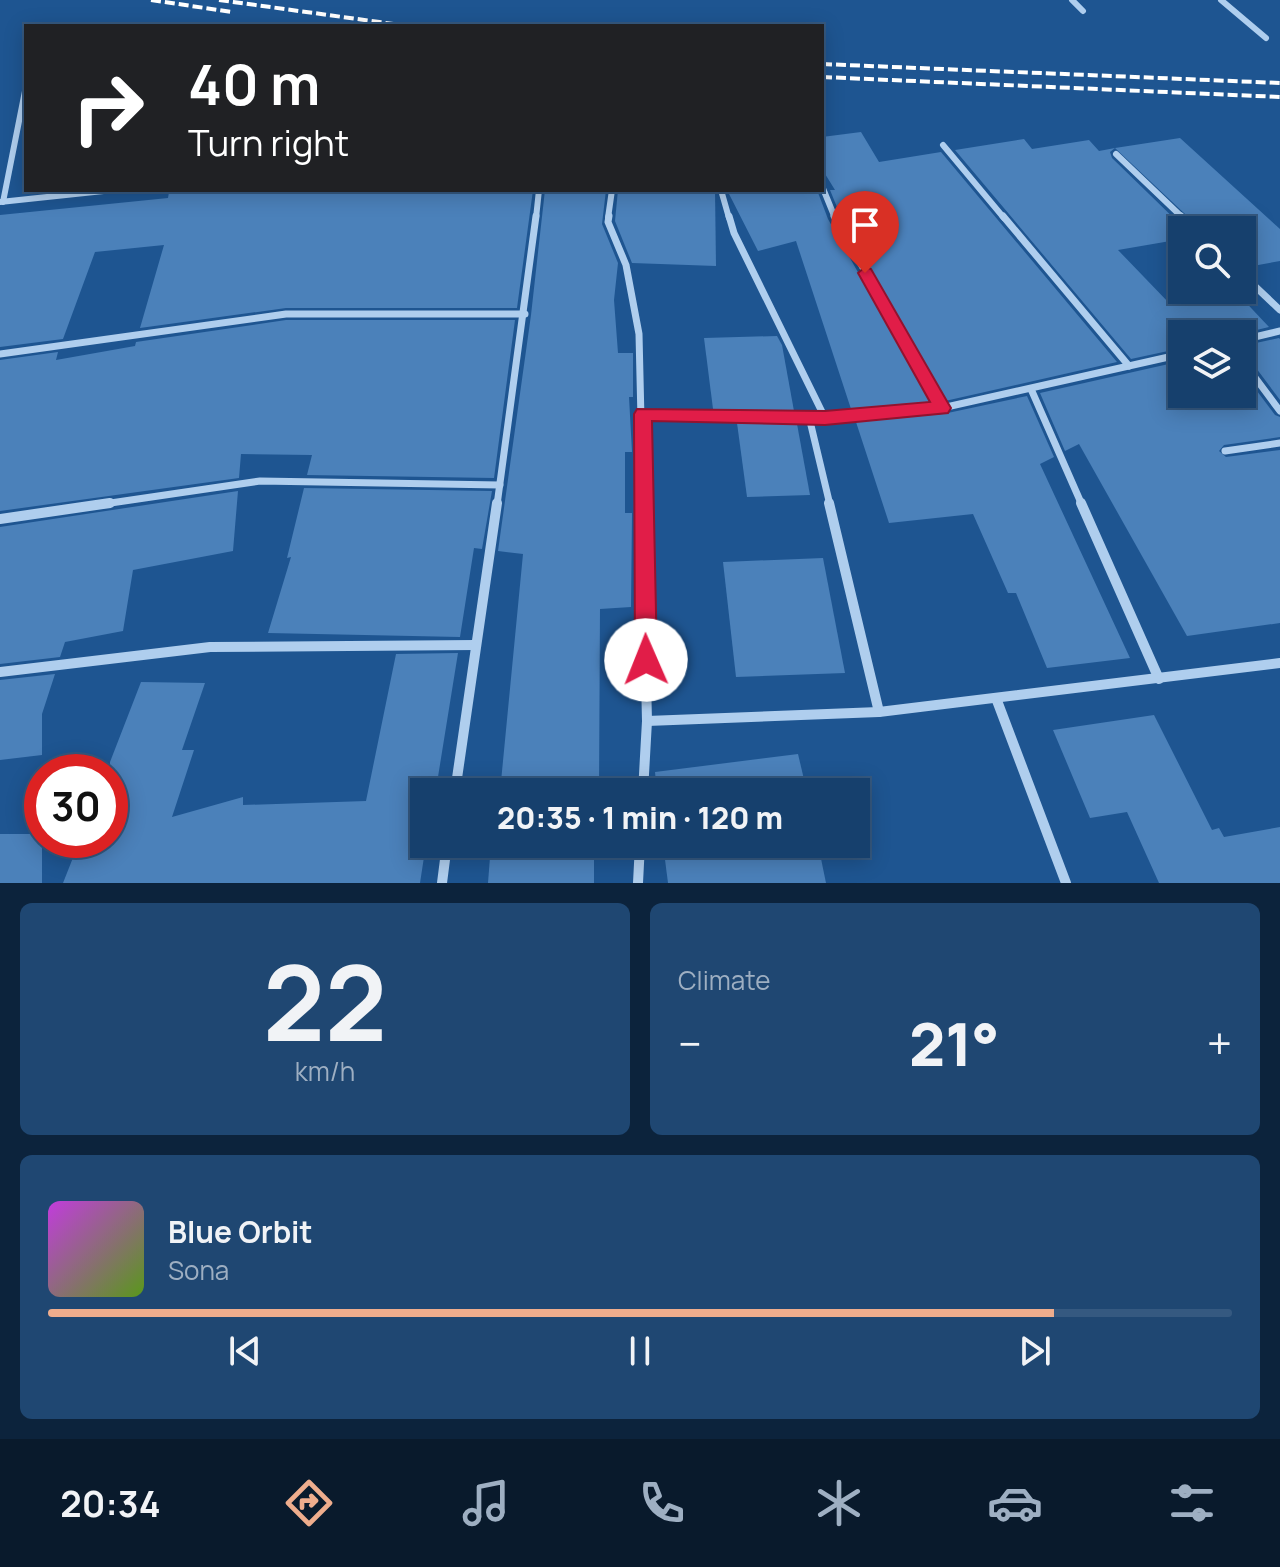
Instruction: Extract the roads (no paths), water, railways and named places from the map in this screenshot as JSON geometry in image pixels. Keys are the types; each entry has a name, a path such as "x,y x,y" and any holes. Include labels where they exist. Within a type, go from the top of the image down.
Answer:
{"street":[{"path":"1072,0 1083,11"},
{"path":"1221,0 1266,38"},
{"path":"24,96 2,202 94,192"},
{"path":"943,145 1129,366"},
{"path":"1116,154 1181,216"},
{"path":"824,191 835,219 942,408"},
{"path":"457,778 525,314 539,192"},
{"path":"612,192 608,222 626,265 639,334 647,721 644,778"},
{"path":"722,192 734,233 825,418"},
{"path":"1256,287 1280,310"},
{"path":"0,354 286,314 525,314"},
{"path":"1256,337 1280,331"},
{"path":"643,414 825,418 942,408 1168,357"},
{"path":"1256,379 1280,411"},
{"path":"1031,389 1159,679"},
{"path":"809,417 879,712"},
{"path":"1225,451 1280,443"},
{"path":"0,519 260,481 500,485"},
{"path":"0,672 210,647 476,645"},
{"path":"647,721 879,712 1280,663"},
{"path":"996,698 1066,883"},
{"path":"442,883 445,858"},
{"path":"638,883 639,858"}],"railway":[{"path":"151,0 232,12"},
{"path":"219,0 393,24"},
{"path":"824,64 1280,83"},
{"path":"824,77 1280,97"}]}
